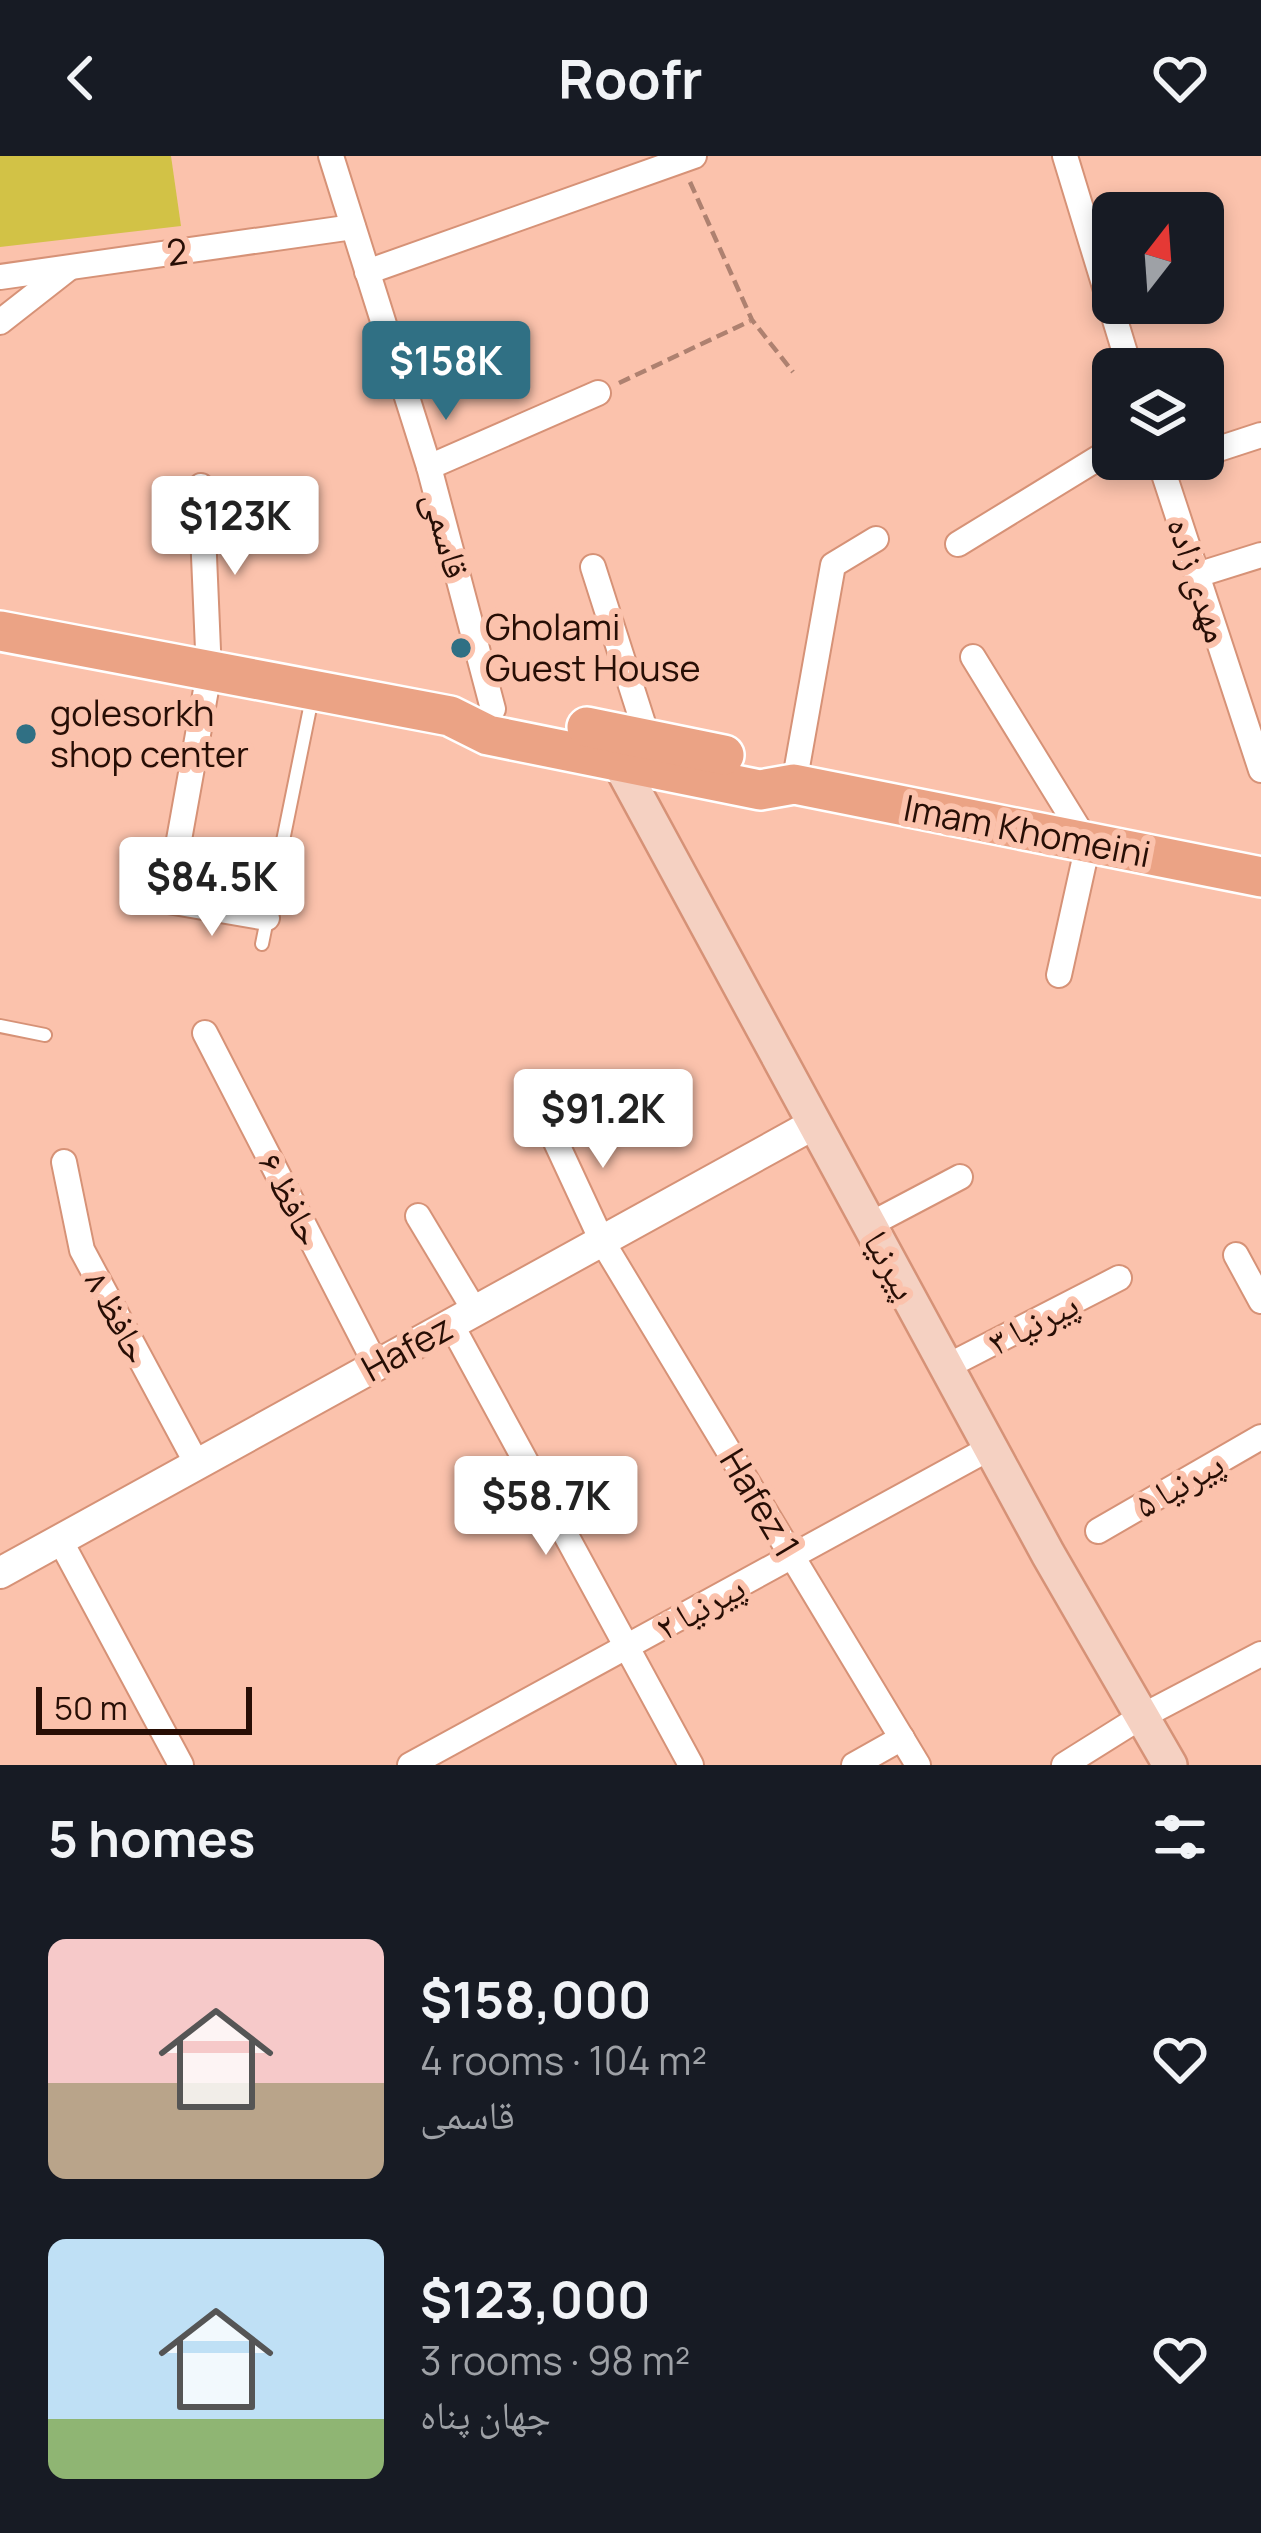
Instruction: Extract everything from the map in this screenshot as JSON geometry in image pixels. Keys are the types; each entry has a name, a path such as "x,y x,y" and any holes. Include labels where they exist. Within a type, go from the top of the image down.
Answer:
{"main road":[{"name":"Imam Khomeini","path":"0,631 450,716 488,735 633,750"},
{"name":"Imam Khomeini","path":"450,716 493,709 760,790 794,784 1261,877"},
{"name":"پیرنیا","path":"633,750 814,1124 1138,1718 1170,1765"}],"street":[{"name":"قاسمی","path":"331,156 429,467 493,709"},
{"path":"1065,156 1124,348"},
{"path":"368,272 687,158"},
{"name":"2","path":"0,277 353,227"},
{"path":"0,322 70,267"},
{"path":"429,467 598,393"},
{"path":"1224,447 1261,435"},
{"path":"958,544 1092,462"},
{"name":"مهدی زاده","path":"1166,480 1261,770"},
{"path":"201,486 209,673 168,902 267,918"},
{"path":"794,784 833,565 876,539"},
{"path":"1197,575 1261,555"},
{"path":"593,567 633,750"},
{"path":"973,657 1088,844 1059,975"},
{"name":"حافظ ۶","path":"205,1033 376,1365"},
{"name":"Hafez","path":"0,1573 814,1124"},
{"name":"Hafez 1","path":"549,1126 602,1241 918,1765"},
{"name":"حافظ ۸","path":"64,1162 82,1250 197,1464"},
{"path":"869,1225 960,1177"},
{"path":"418,1216 463,1318 691,1765"},
{"path":"1236,1256 1261,1301"},
{"name":"پیرنیا ۳","path":"946,1367 1119,1278"},
{"name":"پیرنیا ۵","path":"1097,1532 1261,1437"},
{"name":"پیرنیا ۲","path":"410,1765 990,1448"},
{"path":"61,1540 181,1765"},
{"path":"1064,1765 1138,1718 1261,1654"},
{"path":"854,1765 902,1738"}],"lane":[{"path":"262,944 313,693"},
{"path":"0,1026 45,1035"}],"path":[{"path":"687,158 752,320 794,372"},
{"path":"598,393 752,320"}],"shaded area":[{"path":"0,156 171,156 181,226 0,247"}],"place":[{"name":"Gholami Guest House","path":"461,648"},
{"name":"golesorkh shop center","path":"26,734"}]}
